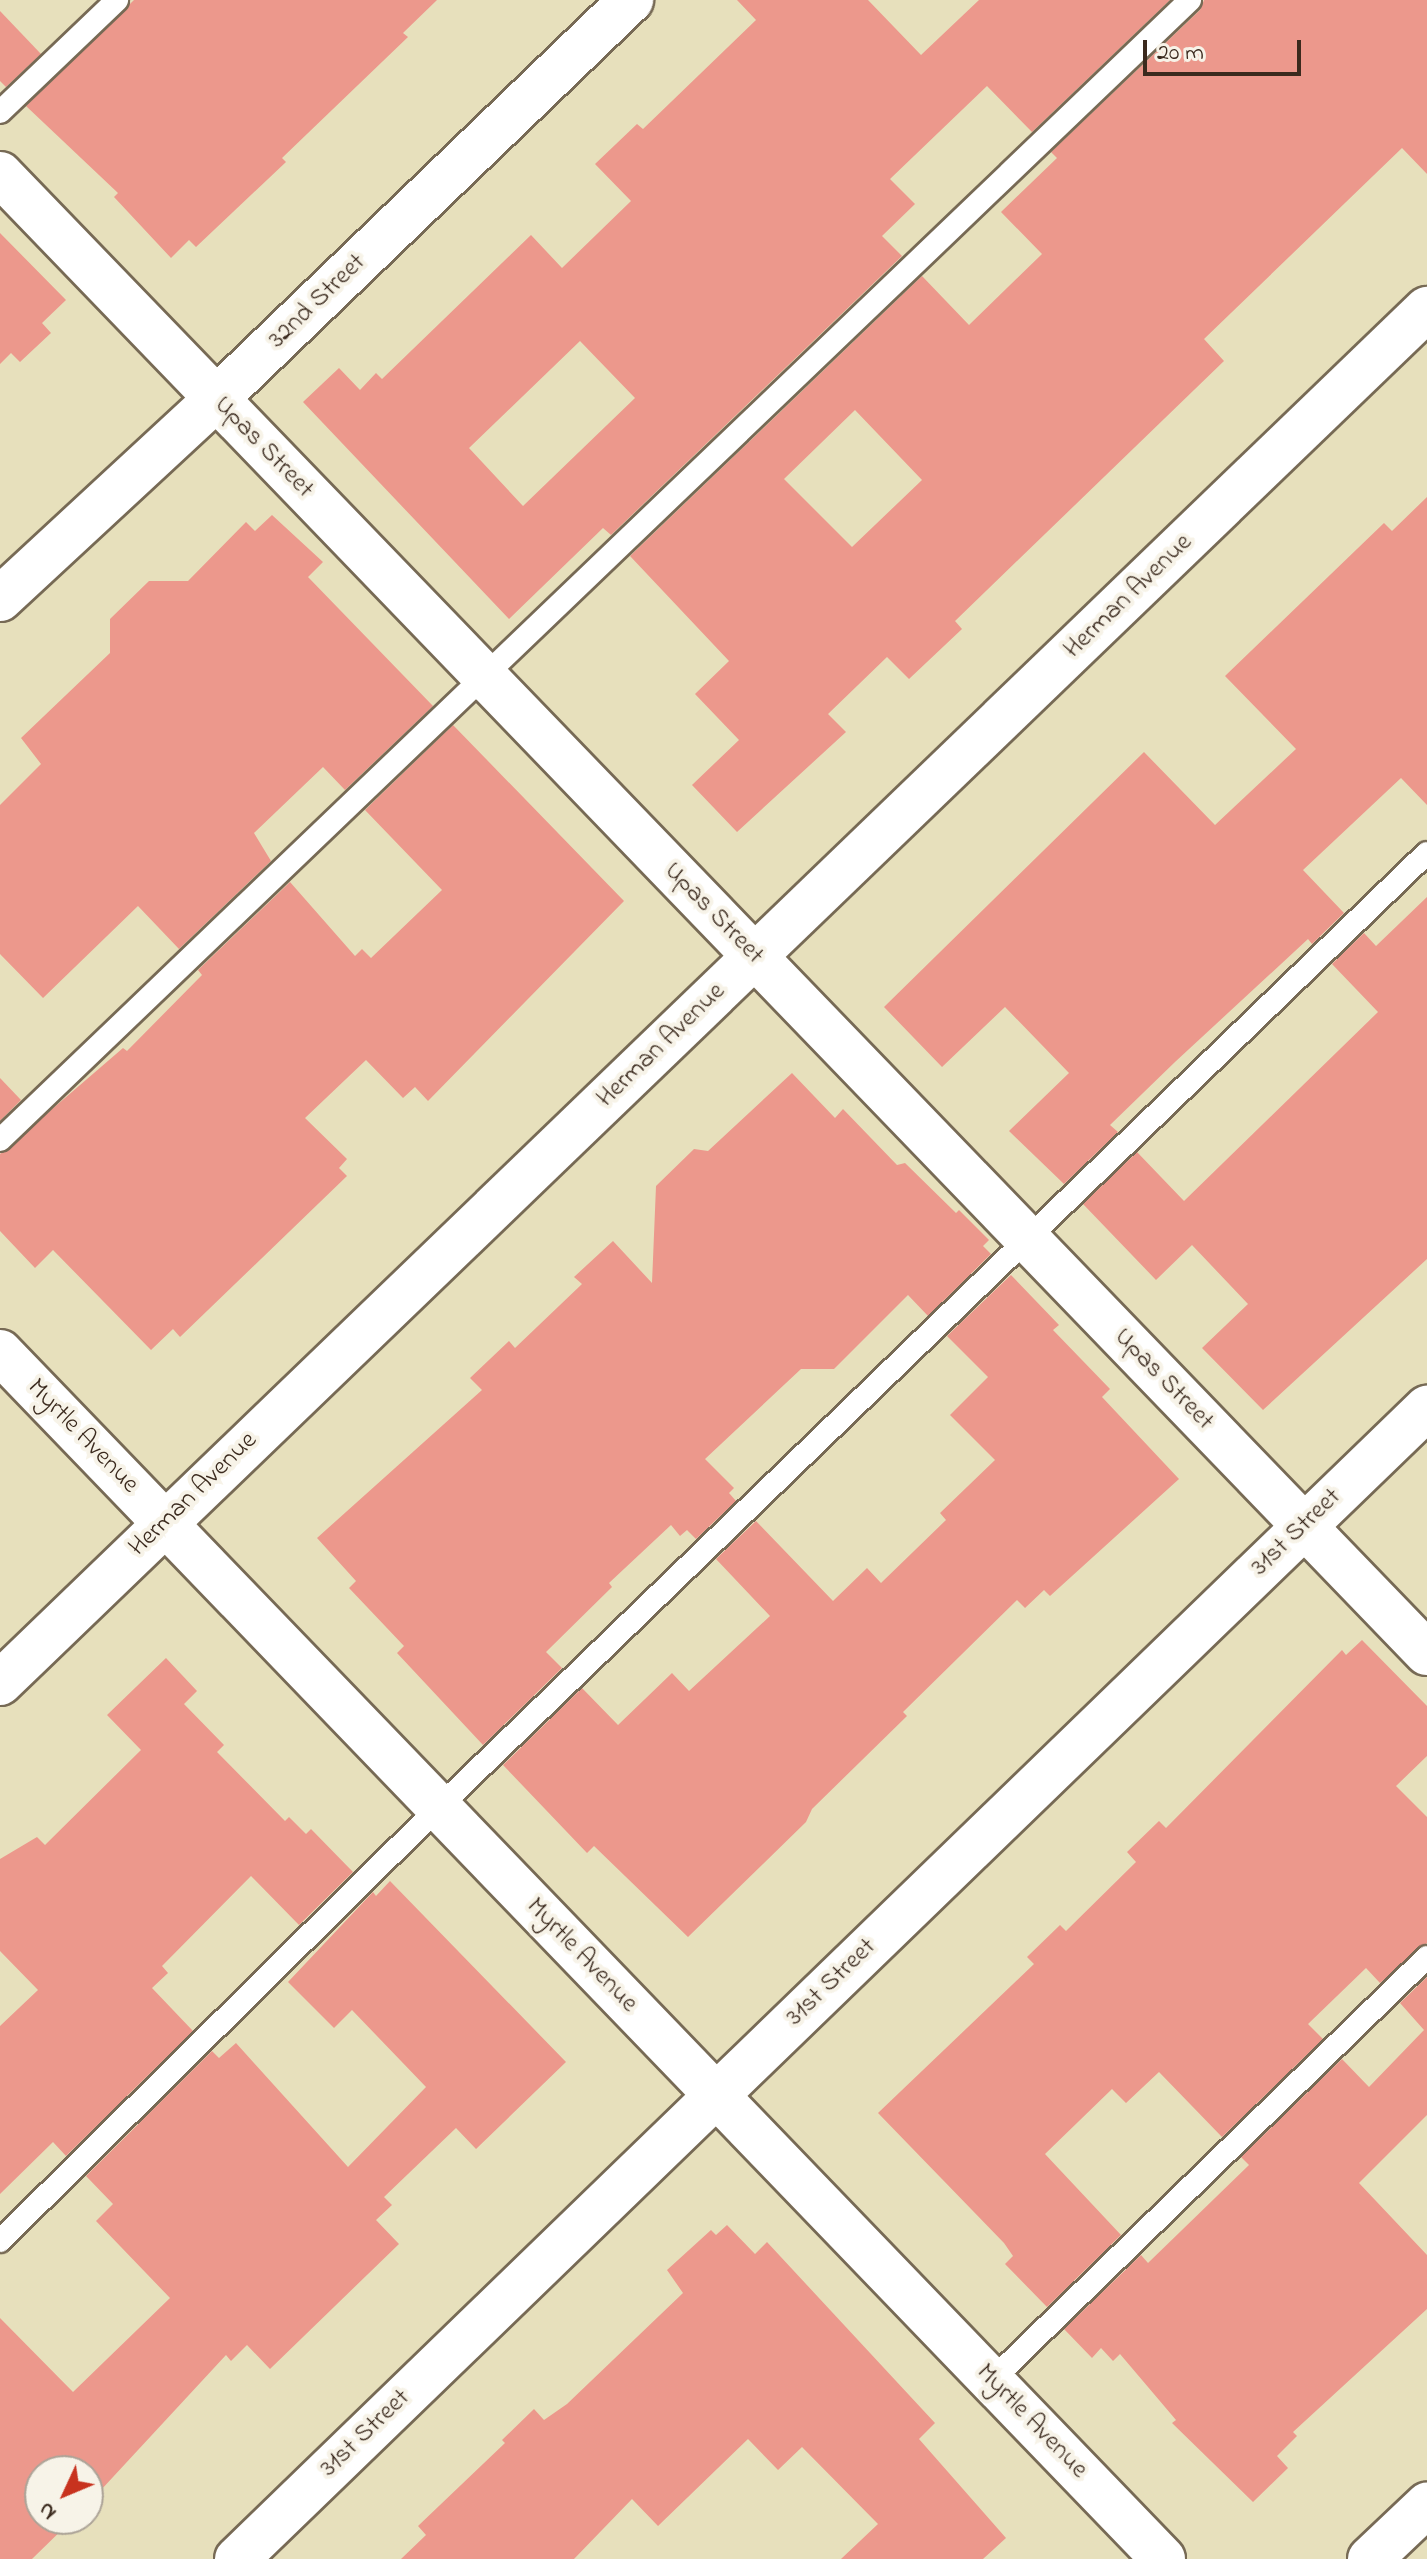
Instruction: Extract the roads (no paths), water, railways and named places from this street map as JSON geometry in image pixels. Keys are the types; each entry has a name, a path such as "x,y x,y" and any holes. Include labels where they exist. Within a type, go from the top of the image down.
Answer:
{"street":[{"name":"32nd Street","path":"0,599 216,399 631,0"},
{"name":"Upas Street","path":"0,174 1427,1653"},
{"name":"Herman Avenue","path":"0,1683 1427,309"},
{"name":"Myrtle Avenue","path":"0,1352 714,2097 1163,2559"},
{"name":"31st Street","path":"237,2559 1427,1408"},
{"path":"1370,2559 1427,2505"}],"lane":[{"path":"0,112 117,0"},
{"path":"0,1140 1190,0"},
{"path":"0,2241 439,1807 1427,853"},
{"path":"991,2381 1427,1957"}]}
